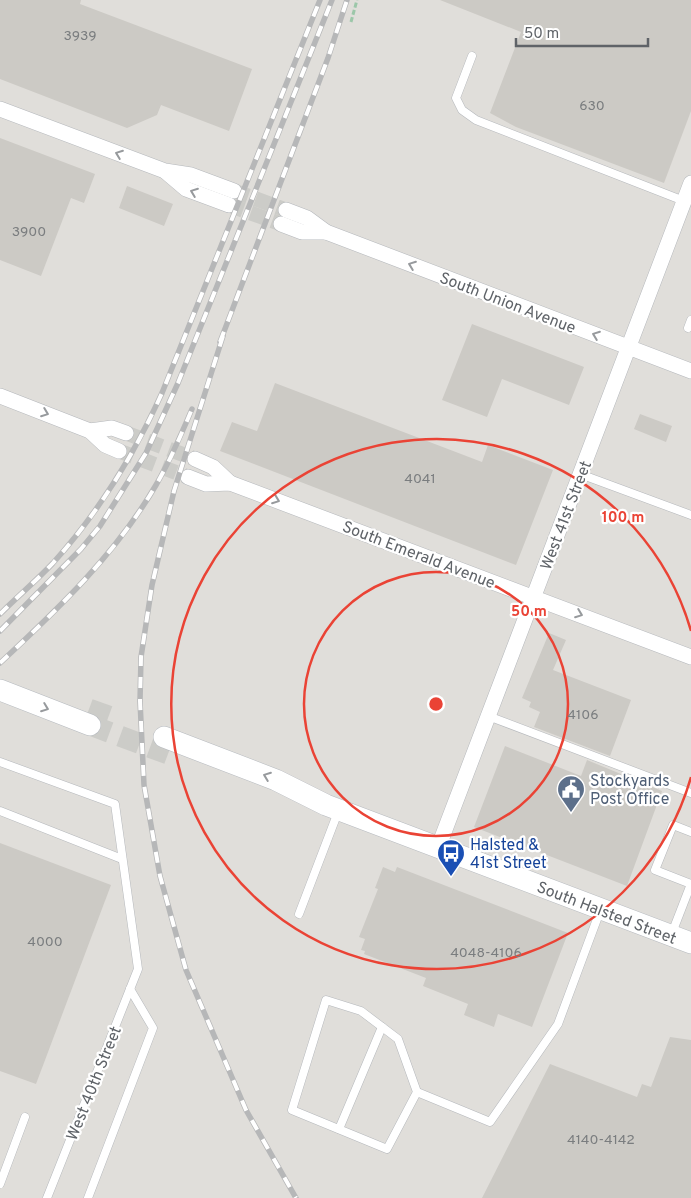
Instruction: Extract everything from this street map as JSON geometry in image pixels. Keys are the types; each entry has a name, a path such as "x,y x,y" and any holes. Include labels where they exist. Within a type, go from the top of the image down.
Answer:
{"main road":[{"path":"0,675 89,717 0,690"},
{"name":"South Halsted Street","path":"166,746 271,794 333,808 691,944"}],"street":[{"path":"0,109 165,172 191,175 231,198"},
{"name":"West 41st Street","path":"438,848 628,348 686,205 691,183"},
{"name":"South Union Avenue","path":"284,217 302,232 326,232 691,372"},
{"path":"0,396 90,431 105,445 119,450"},
{"path":"90,431 112,428 126,434"},
{"name":"South Emerald Avenue","path":"195,459 213,467 230,483 691,657"},
{"name":"South Emerald Avenue","path":"188,477 206,484 230,483"}],"lane":[{"path":"472,56 456,98 466,115 686,205"},
{"path":"688,328 691,320"},
{"path":"580,474 691,515"},
{"path":"488,716 691,793"},
{"path":"0,762 115,804 122,859 0,811"},
{"path":"299,914 333,808"},
{"path":"671,936 691,884 655,870 673,825 691,832"},
{"name":"West 40th Street","path":"48,1198 138,969 122,859"},
{"path":"418,1092 387,1149 292,1110 326,1000 362,1011 398,1039 418,1092 490,1122 558,1024 601,910"},
{"path":"88,1198 153,1028 130,988"},
{"path":"339,1130 382,1027"},
{"path":"0,1184 25,1117"}],"path":[{"path":"351,22 357,0"}],"shaded area":[{"path":"0,0 691,0 691,1198 0,1198"}],"building":[{"path":"0,0 81,0 80,4 252,69 229,131 161,105 157,115 127,128 0,79"},
{"path":"440,0 691,0 691,111 664,183 516,127 490,113 521,32"},
{"path":"0,138 95,174 84,203 71,198 41,276 0,260"},
{"path":"127,186 173,204 164,226 119,208"},
{"path":"472,324 584,367 569,405 502,379 487,417 442,400"},
{"path":"275,383 482,462 488,445 553,470 516,565 220,451 232,422 257,431"},
{"path":"640,414 672,426 666,442 634,429"},
{"path":"549,633 566,640 553,670 631,700 610,756 534,727 540,712 529,707 531,702 522,698"},
{"name":"Stockyards Post Office","path":"505,746 581,776 587,760 662,791 627,886 474,827"},
{"path":"0,843 111,885 36,1084 0,1071"},
{"path":"383,867 395,872 397,867 568,933 532,1027 498,1014 494,1027 464,1015 468,1004 423,986 426,978 364,954 365,951 361,950 365,939 359,937 378,889 375,888"},
{"path":"670,1037 691,1040 691,1198 482,1198 550,1064 637,1097 642,1084 651,1087"}],"tunnel":[{"path":"234,191 286,210"},
{"path":"229,205 281,224"},
{"path":"126,433 195,459"},
{"path":"119,451 188,477"},
{"path":"89,709 119,720"},
{"path":"90,725 168,754"}],"railway":[{"path":"0,614 47,570 70,544 86,524 140,439 162,393 320,0"},
{"path":"0,631 81,549 100,526 146,453 178,383 332,0"},
{"path":"220,342 328,58 347,0"},
{"path":"223,336 174,491 152,585 141,657 140,701 144,785 160,876 186,970 246,1110 296,1198"},
{"path":"0,663 85,580 123,534 161,476 192,409"}],"place":[{"name":"Stockyards Post Office","path":"571,813"},
{"name":"Halsted & 41st Street","path":"451,877"}]}
